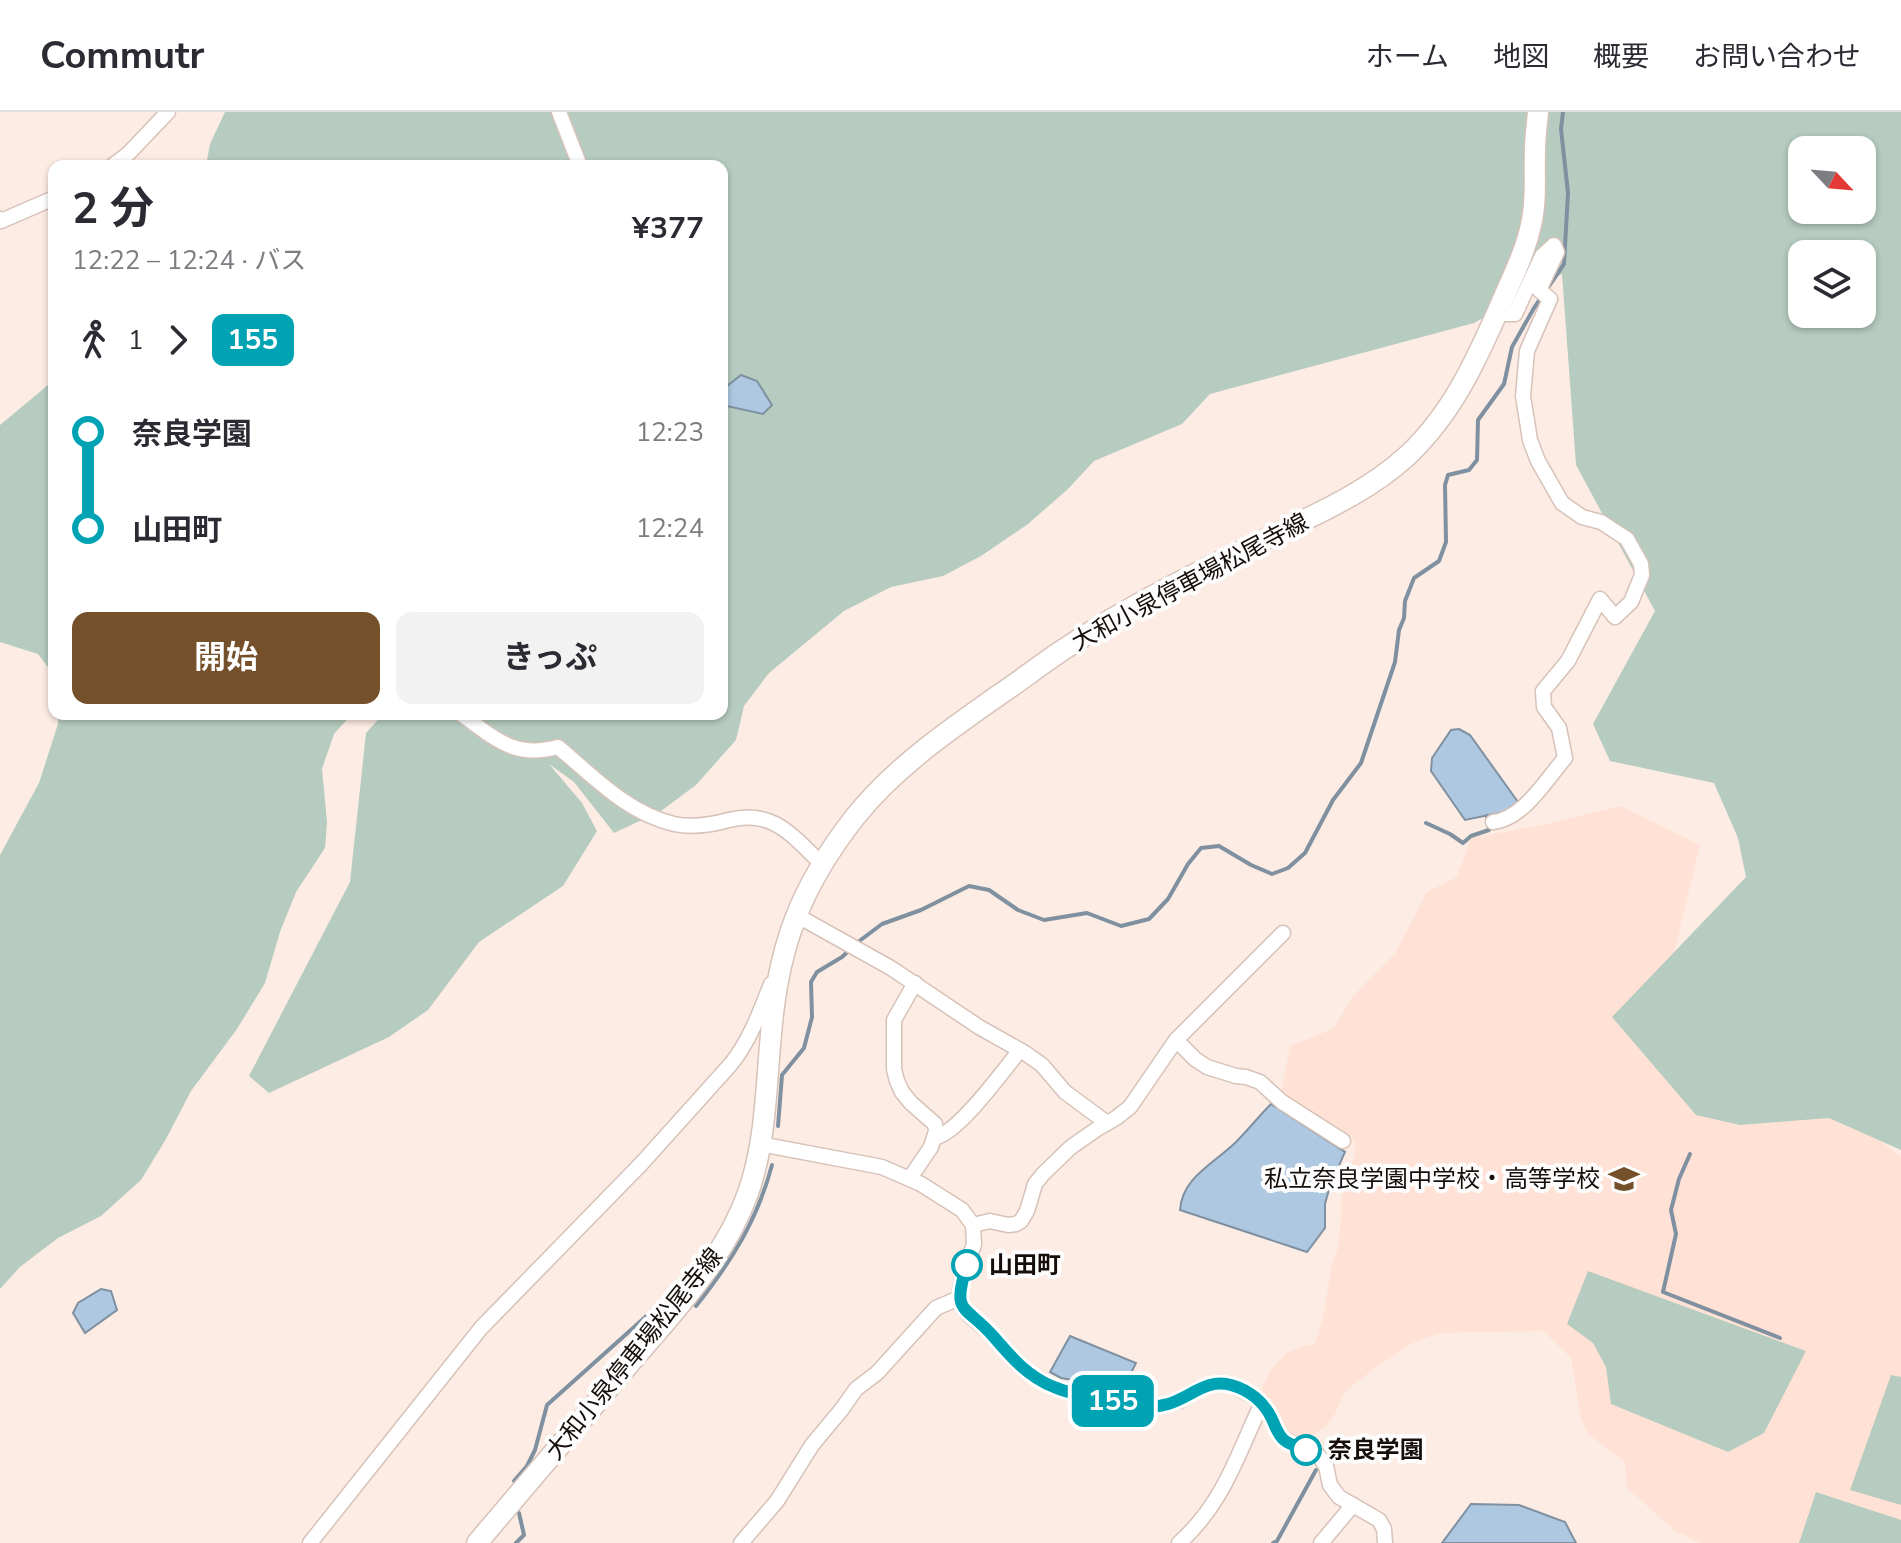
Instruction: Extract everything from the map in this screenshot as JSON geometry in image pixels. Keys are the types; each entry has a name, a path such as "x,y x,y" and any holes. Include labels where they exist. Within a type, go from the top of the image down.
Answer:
{"main road":[{"name":"大和小泉停車場松尾寺線","path":"477,1543 690,1293 727,1238 749,1190 760,1144 782,958 796,915 822,864 857,815 884,784 956,725 1071,644 1144,601 1365,488 1404,459 1451,405 1477,359 1526,246 1533,220 1538,112"}],"street":[{"path":"120,160 168,112"},
{"path":"559,112 578,160"},
{"path":"0,219 48,201"},
{"path":"1493,822 1503,821 1524,807 1565,758 1559,728 1544,707 1543,691 1568,661 1600,599 1615,617 1631,602 1642,575 1641,564 1627,539 1601,522 1582,517 1562,503 1530,440 1523,396 1527,351 1557,252 1554,245 1542,256 1515,314 1496,314"},
{"path":"470,720 508,747 527,751 558,747 623,802 655,819 696,826 744,816 758,817 786,830 822,864"},
{"path":"796,915 915,983 979,1027 1020,1050 1042,1065 1065,1092 1107,1123"},
{"path":"973,1225 990,1221 1008,1225 1021,1221 1035,1184 1043,1174 1071,1147 1130,1107 1176,1040 1283,933"},
{"path":"310,1543 481,1328 642,1163 731,1064 751,1034 782,958"},
{"path":"910,1178 936,1137 935,1124 902,1092 894,1069 894,1020 915,983"},
{"path":"1176,1040 1207,1067 1260,1082 1282,1102 1343,1141"},
{"path":"936,1137 944,1135 957,1123 1020,1050"},
{"path":"760,1144 882,1167 910,1178 952,1202 973,1225 974,1244 959,1298 968,1314 1028,1373 1055,1388 1152,1408 1179,1401 1196,1390 1218,1383 1240,1389 1262,1403 1281,1438 1319,1456 1326,1466 1330,1485 1339,1497 1379,1520 1384,1529 1385,1543"},
{"path":"741,1543 777,1501 812,1445 856,1389 877,1373 936,1308 959,1298"},
{"path":"1179,1543 1216,1500 1262,1403"},
{"path":"1321,1543 1353,1505"}],"shaded area":[{"name":"私立奈良学園中学校・高等学校","path":"1621,806 1700,845 1656,1030 1820,1094 1901,1157 1901,1543 1700,1543 1675,1531 1627,1488 1625,1462 1587,1433 1580,1414 1571,1358 1543,1331 1442,1333 1416,1341 1344,1393 1325,1427 1302,1441 1290,1435 1259,1394 1271,1370 1287,1353 1315,1344 1338,1248 1341,1201 1356,1150 1353,1139 1281,1094 1290,1046 1333,1029 1354,995 1396,952 1427,892 1457,877 1471,838"}],"green space":[{"path":"225,112 1901,112 1901,1150 1829,1118 1740,1125 1696,1115 1612,1017 1746,877 1738,838 1714,783 1610,761 1593,724 1655,611 1576,465 1562,274 1474,323 1210,394 1182,424 1094,461 1028,524 981,556 943,576 891,587 844,611 769,673 744,706 736,740 696,785 661,811 614,833 574,782 549,764 582,803 597,831 563,886 479,942 428,1010 389,1037 269,1093 249,1076 350,882 366,733 378,720 728,720 728,160 207,160 210,144"},
{"path":"48,385 48,667 38,654 0,642 0,425"},
{"path":"58,720 347,720 334,734 322,769 327,822 325,848 296,892 265,983 237,1029 191,1091 141,1180 101,1216 58,1238 20,1267 0,1289 0,855 39,783"},
{"path":"1588,1271 1806,1351 1764,1433 1728,1452 1611,1404 1606,1367 1593,1343 1567,1324"},
{"path":"1891,1375 1901,1377 1901,1505 1850,1490"},
{"path":"1816,1492 1901,1520 1901,1543 1799,1543"}],"water":[{"path":"741,375 757,381 772,405 763,414 728,406 728,385"},
{"path":"1459,729 1470,735 1518,802 1504,812 1465,820 1431,771 1432,758 1451,730"},
{"path":"1271,1104 1345,1152 1325,1204 1325,1228 1307,1252 1180,1210 1182,1198 1193,1180 1236,1142"},
{"path":"101,1289 111,1291 117,1310 85,1333 73,1313 78,1303"},
{"path":"1070,1336 1136,1363 1123,1389 1061,1378 1050,1372"},
{"path":"1471,1504 1519,1505 1565,1522 1576,1543 1442,1543"}],"waterway":[{"path":"778,1126 782,1075 804,1048 812,1017 811,982 817,972 842,957 882,924 921,910 969,886 989,890 1018,910 1044,920 1087,913 1121,926 1149,919 1168,899 1201,848 1219,846 1272,874 1288,868 1305,853 1333,800 1361,763 1395,662 1405,601 1414,578 1439,561 1446,542 1445,485 1448,475 1469,470 1477,460 1478,420 1504,384 1512,347 1564,264 1568,193 1561,129 1563,112"},
{"path":"1426,823 1463,843 1471,836 1489,830 1487,816"},
{"path":"1690,1154 1671,1210 1676,1234 1663,1292 1780,1338"},
{"path":"696,1306 742,1240 759,1204 772,1165"},
{"path":"514,1481 535,1450 547,1405 661,1303"},
{"path":"1273,1543 1277,1541 1316,1470"},
{"path":"516,1543 524,1535 519,1513"}],"bus line":[{"name":"155","path":"967,1265 959,1298 962,1306 1018,1364 1041,1381 1073,1393 1152,1408 1179,1401 1207,1386 1229,1384 1262,1403 1281,1438 1306,1450"}],"place":[{"name":"私立奈良学園中学校・高等学校","path":"1624,1179"},
{"name":"山田町","path":"967,1265"},
{"name":"奈良学園","path":"1306,1450"}]}
